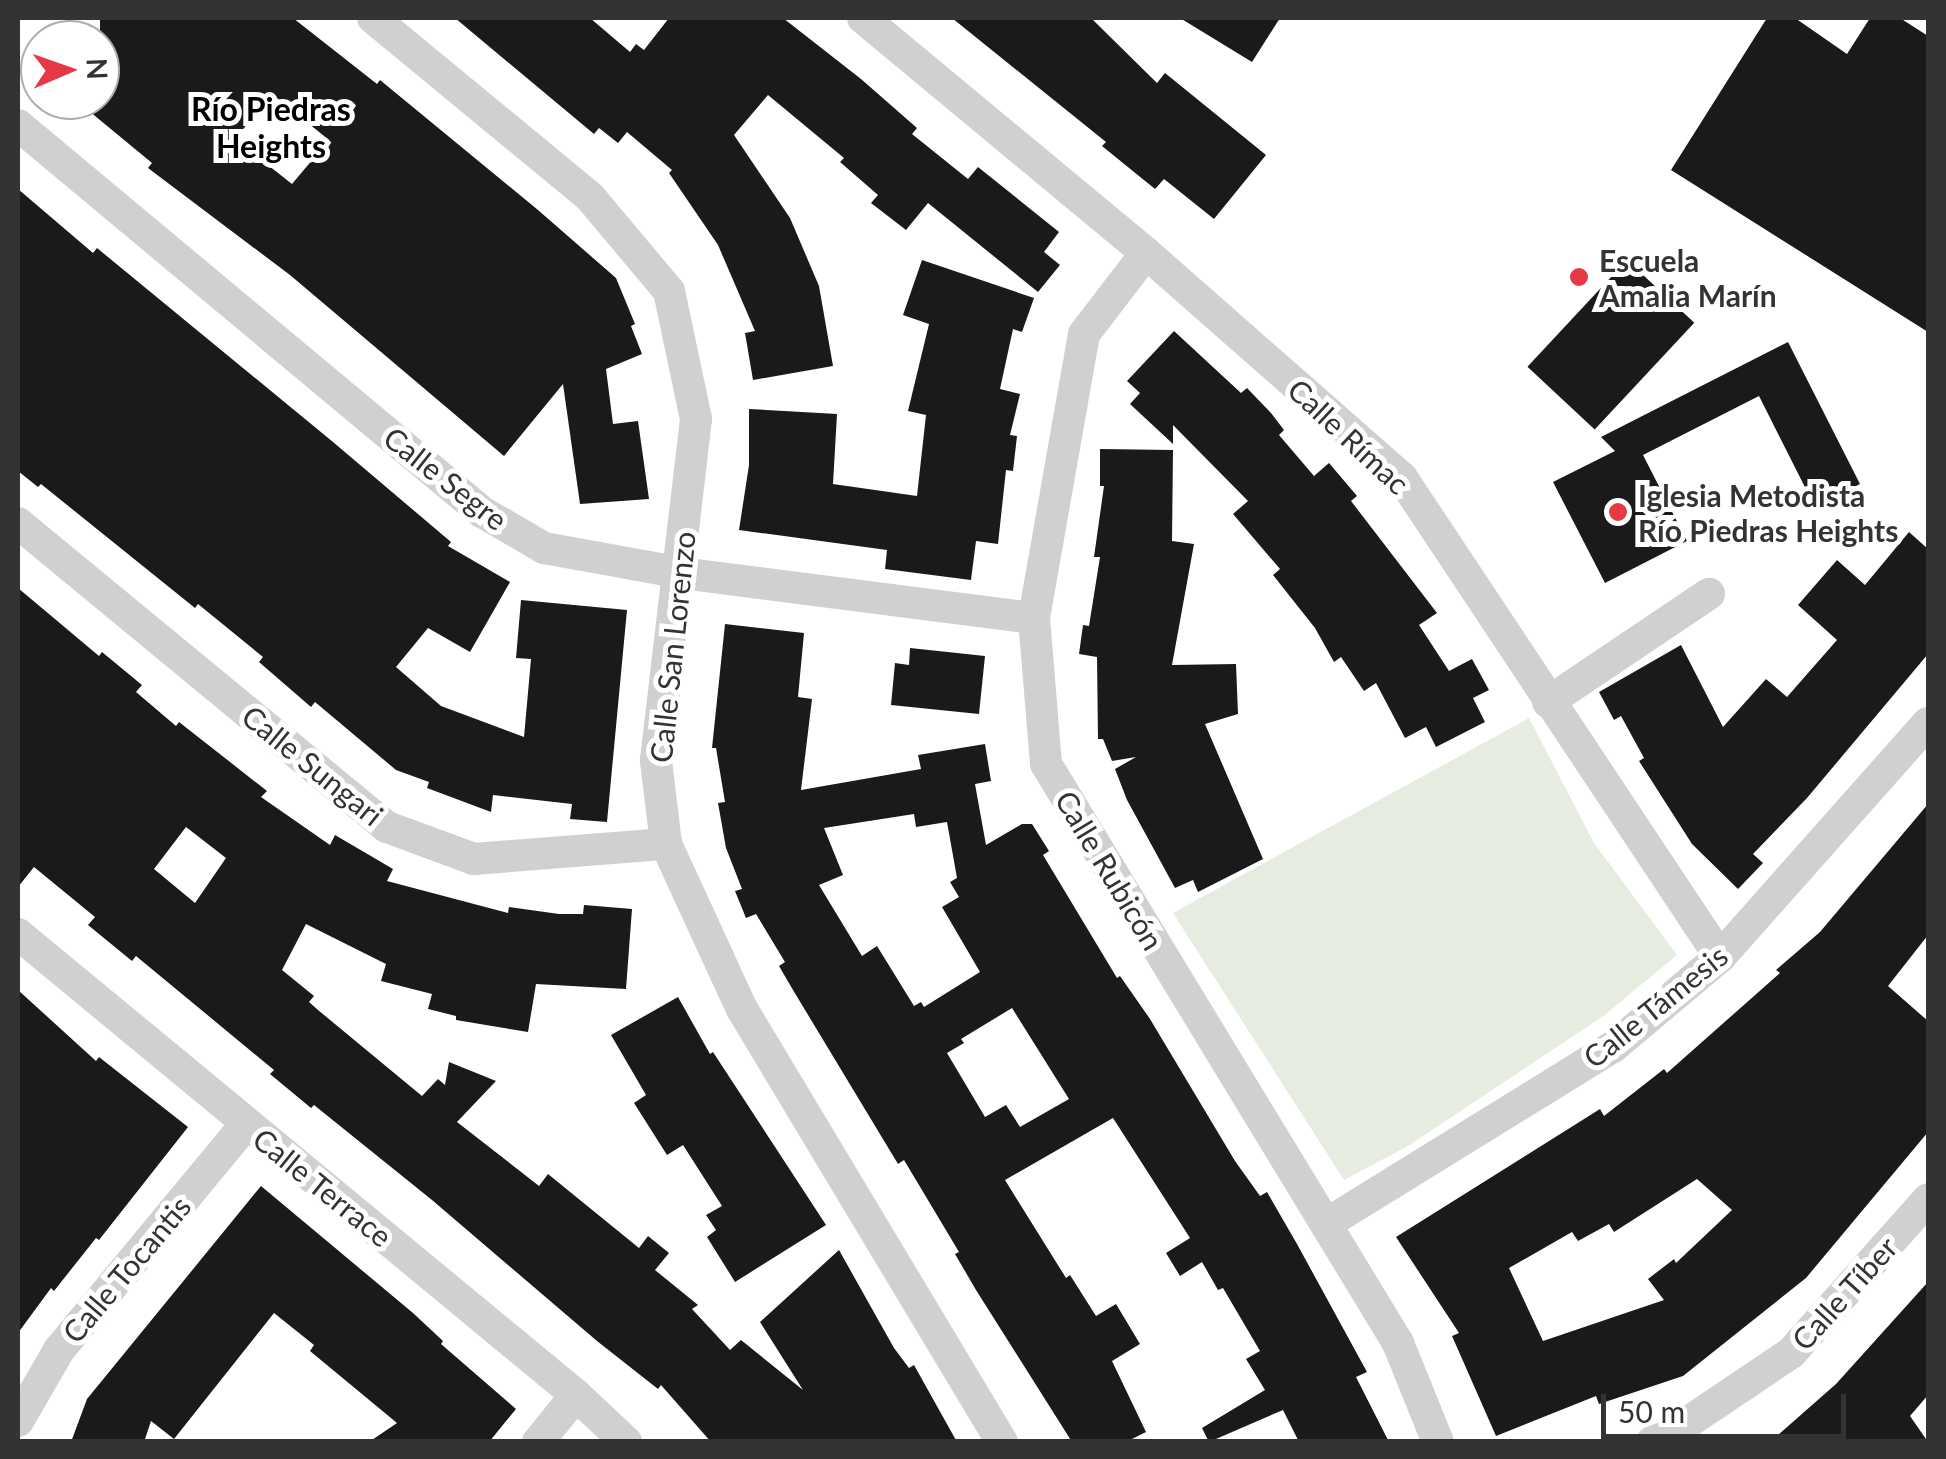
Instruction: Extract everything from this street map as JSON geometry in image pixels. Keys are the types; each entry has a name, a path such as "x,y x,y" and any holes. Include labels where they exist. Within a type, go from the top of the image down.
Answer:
{"street":[{"name":"Calle San Lorenzo","path":"373,18 590,197 669,291 696,420 656,761 666,844 742,1009 1002,1442"},
{"name":"Calle Rímac","path":"864,18 1146,253 1402,478 1720,957"},
{"name":"Calle Segre","path":"18,125 482,512 544,548 681,572 1034,618"},
{"name":"Calle Rubicón","path":"1146,253 1084,334 1034,618 1046,764 1398,1343 1438,1442"},
{"name":"Calle Sungari","path":"18,523 387,827 474,860 666,844"},
{"path":"1548,702 1709,594"},
{"name":"Calle Támesis","path":"1326,1224 1613,1047 1720,957 1928,722"},
{"name":"Calle Terrace","path":"18,934 576,1395 626,1442"},
{"name":"Calle Tocantis","path":"18,1421 59,1350 246,1124"},
{"name":"Calle Tíber","path":"1652,1442 1666,1437 1791,1353 1928,1200"},
{"path":"538,1442 576,1395"}],"shaded area":[{"path":"1529,718 1594,843 1677,955 1602,1017 1408,1146 1344,1180 1173,913"}],"building":[{"path":"100,18 293,18 377,84 380,80 616,278 635,324 631,326 642,354 606,369 613,424 638,421 649,499 580,504 563,384 504,456 290,275 148,168 152,163 100,120 120,120 120,20","holes":["272,94 329,140 292,184 235,139"]},
{"path":"455,18 590,18 630,52 636,44 644,50 669,18 783,18 861,79 917,128 912,134 968,179 978,167 1059,232 1044,252 1060,265 1038,292 928,203 906,230 871,203 878,195 840,162 844,158 768,95 734,135 790,218 819,286 833,366 753,380 745,333 755,331 718,245 669,173 672,170 627,132 618,143 599,128 594,134"},
{"path":"952,18 1091,18 1157,83 1165,73 1266,155 1214,219 1164,179 1155,189 1102,146 1106,142"},
{"path":"1180,18 1280,18 1252,62"},
{"path":"1767,18 1795,18 1847,54 1870,18 1900,18 1928,36 1928,332 1671,170"},
{"path":"18,189 93,253 97,248 333,442 451,542 448,546 510,582 470,652 428,628 396,667 441,706 524,737 531,659 516,658 521,600 627,610 607,822 570,819 572,804 493,795 491,812 427,788 429,782 396,770 315,702 311,707 259,662 263,657 198,604 195,608 41,484 38,487 18,471"},
{"path":"922,260 1034,298 1022,332 1013,329 1000,389 1020,394 1010,435 1017,436 1013,471 1006,470 998,544 976,541 971,580 885,569 887,550 739,530 749,465 749,409 837,414 833,484 917,496 926,415 908,411 929,324 903,315"},
{"path":"1627,260 1694,323 1595,430 1527,367"},
{"path":"1174,331 1241,393 1247,388 1284,430 1279,435 1314,476 1329,463 1357,496 1351,501 1437,613 1419,625 1449,671 1472,659 1489,690 1473,698 1485,722 1436,747 1426,727 1405,738 1376,683 1364,691 1341,657 1334,662 1315,628 1273,575 1280,569 1233,514 1248,501 1173,425 1173,444 1130,404 1140,393 1127,381"},
{"path":"1788,342 1860,484 1815,507 1759,396 1643,455 1687,541 1605,583 1553,482 1615,451 1601,437"},
{"path":"1100,449 1173,450 1172,541 1194,544 1172,665 1236,664 1238,714 1205,724 1263,859 1198,892 1193,880 1175,888 1127,800 1115,769 1136,757 1112,761 1103,739 1098,739 1097,657 1079,654 1083,625 1089,626 1100,557 1094,557 1104,486 1100,486"},
{"path":"1909,532 1928,549 1928,654 1807,798 1753,854 1763,863 1738,889 1692,844 1639,761 1644,758 1621,716 1614,720 1599,692 1681,645 1723,727 1766,679 1787,697 1837,640 1798,605 1837,560 1865,585"},
{"path":"18,588 99,656 102,652 142,685 136,692 176,726 179,722 267,791 261,797 330,845 335,835 393,869 387,881 508,913 509,907 559,914 583,914 584,905 632,909 626,989 536,984 528,1032 456,1020 456,1016 428,1009 432,994 381,981 386,964 306,924 282,970 314,996 309,1002 422,1096 438,1079 445,1085 449,1062 496,1081 457,1122 539,1186 548,1174 639,1248 648,1236 669,1253 655,1270 698,1305 692,1309 730,1350 741,1340 803,1390 760,1322 839,1250 894,1348 909,1368 914,1365 957,1442 711,1442 661,1385 658,1389 597,1341 432,1200 314,1105 311,1108 270,1074 274,1070 136,956 132,961 88,925 95,917 34,867 18,887","holes":["186,827 226,858 195,903 154,869"]},
{"path":"725,624 804,633 798,697 812,699 801,790 921,769 918,755 985,744 991,781 975,784 986,845 1022,824 1032,824 1049,851 1043,855 1117,978 1120,976 1150,1019 1235,1161 1260,1196 1267,1192 1367,1372 1356,1377 1389,1442 1299,1442 1283,1410 1209,1442 1202,1428 1265,1390 1246,1359 1260,1351 1223,1288 1218,1290 1202,1262 1180,1276 1166,1253 1190,1238 1113,1118 1005,1180 1066,1278 1070,1275 1096,1316 1116,1304 1140,1344 1112,1361 1146,1432 1126,1442 1072,1442 976,1290 955,1254 959,1252 904,1160 898,1164 793,990 779,966 785,962 756,914 746,918 735,891 742,889 726,848 718,803 725,802 716,748 712,748","holes":["914,814 916,827 947,822 957,878 950,882 959,897 942,907 980,972 924,1007 921,1002 914,1006 877,946 862,956 819,885 843,875 824,828","1012,1008 1069,1099 1020,1127 1006,1105 985,1117 947,1053 964,1043 961,1039"]},
{"path":"910,648 985,656 979,714 891,705 895,663 909,665"},
{"path":"1928,804 1928,935 1888,986 1928,1021 1928,1132 1806,1278 1683,1376 1599,1404 1596,1396 1496,1436 1452,1336 1459,1333 1396,1237 1600,1109 1604,1116 1664,1069 1667,1073 1780,973 1776,970 1820,932","holes":["1697,1179 1732,1210 1676,1263 1674,1259 1648,1279 1664,1300 1543,1341 1509,1268 1572,1232 1578,1241 1609,1224 1614,1232"]},
{"path":"18,990 96,1061 99,1057 188,1127 99,1240 96,1238 54,1291 51,1288 18,1333"},
{"path":"678,997 710,1054 713,1052 826,1225 735,1282 707,1237 716,1230 706,1215 722,1206 683,1145 667,1155 634,1103 646,1095 611,1035"},
{"path":"261,1186 413,1313 443,1341 441,1344 516,1409 489,1442 369,1442 397,1423 310,1351 314,1345 274,1313 174,1439 151,1421 144,1442 71,1442 87,1399"},
{"path":"1928,1282 1928,1395 1910,1416 1928,1442 1770,1442 1836,1384"}],"place":[{"name":"Escuela Amalia Marín","path":"1579,277"},
{"name":"Iglesia Metodista Río Piedras Heights","path":"1618,512"}],"district":[{"name":"Río Piedras Heights","path":"271,128"}]}
